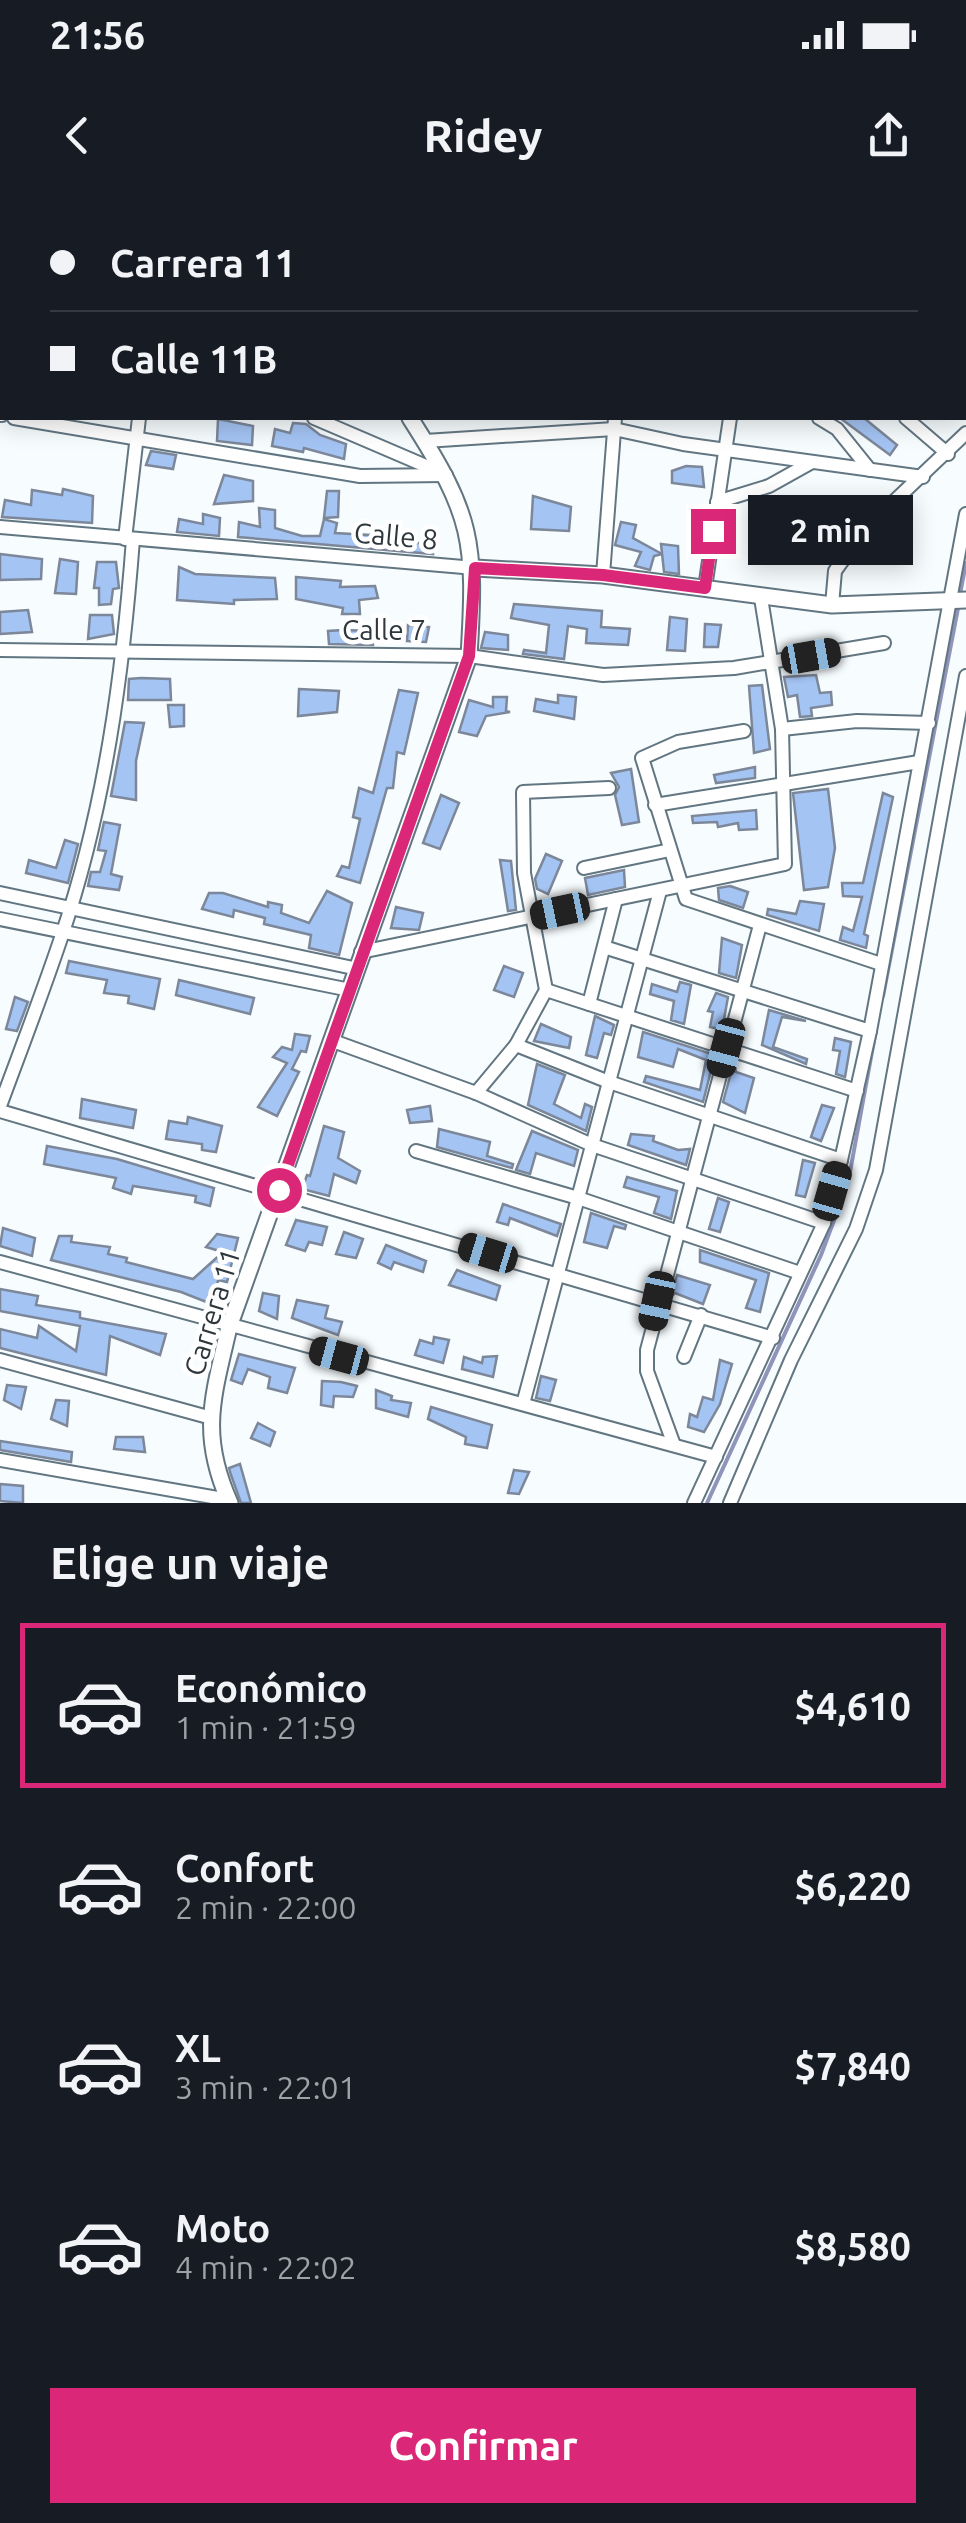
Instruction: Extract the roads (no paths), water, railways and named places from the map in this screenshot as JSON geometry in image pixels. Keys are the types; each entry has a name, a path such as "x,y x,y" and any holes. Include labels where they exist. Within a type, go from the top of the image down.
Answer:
{"street":[{"path":"25,420 360,476 446,475"},
{"path":"139,420 124,654 110,747 64,932 0,1108 772,1338"},
{"path":"319,420 446,475"},
{"name":"Carrera 11","path":"229,1502 212,1460 208,1417 229,1327 469,656 475,568 469,530 446,475 411,420"},
{"path":"705,588 730,420"},
{"path":"823,420 837,428 870,470"},
{"path":"908,420 948,454"},
{"path":"425,440 615,423 724,450 923,477"},
{"path":"603,575 615,423"},
{"path":"832,605 835,571 866,529 966,434"},
{"path":"716,502 769,486 812,462"},
{"path":"694,1503 824,1222 870,1032 919,762 959,601 966,514"},
{"name":"Calle 8","path":"0,527 475,568 603,575 832,605 959,601"},
{"path":"361,952 785,864 782,729 775,662 761,598"},
{"name":"Calle 7","path":"0,650 469,656 603,675 775,662 884,643"},
{"path":"730,1503 792,1360 856,1230 876,1170 966,676"},
{"path":"782,729 857,721 928,723"},
{"path":"744,731 678,742 642,758 686,899 881,964"},
{"path":"655,805 919,762"},
{"path":"476,1094 516,1045 546,990 524,873 523,792 609,788"},
{"path":"584,868 670,850"},
{"path":"523,1404 660,891"},
{"path":"0,893 358,969"},
{"path":"589,1004 616,899"},
{"path":"0,919 350,990"},
{"path":"674,1445 647,1371 657,1301 760,926"},
{"path":"604,948 743,988 870,1032"},
{"path":"546,990 857,1091"},
{"path":"333,1041 476,1094 592,1145 824,1222"},
{"path":"516,1045 609,1082 841,1160"},
{"path":"416,1151 578,1198 800,1274"},
{"path":"0,1262 716,1457"},
{"path":"684,1357 701,1315"},
{"path":"0,1360 208,1417"},
{"path":"0,1460 229,1502"}],"waterway":[{"path":"960,594 966,563"},
{"path":"883,996 959,603"},
{"path":"707,1503 821,1255 848,1183 876,1030"}]}
